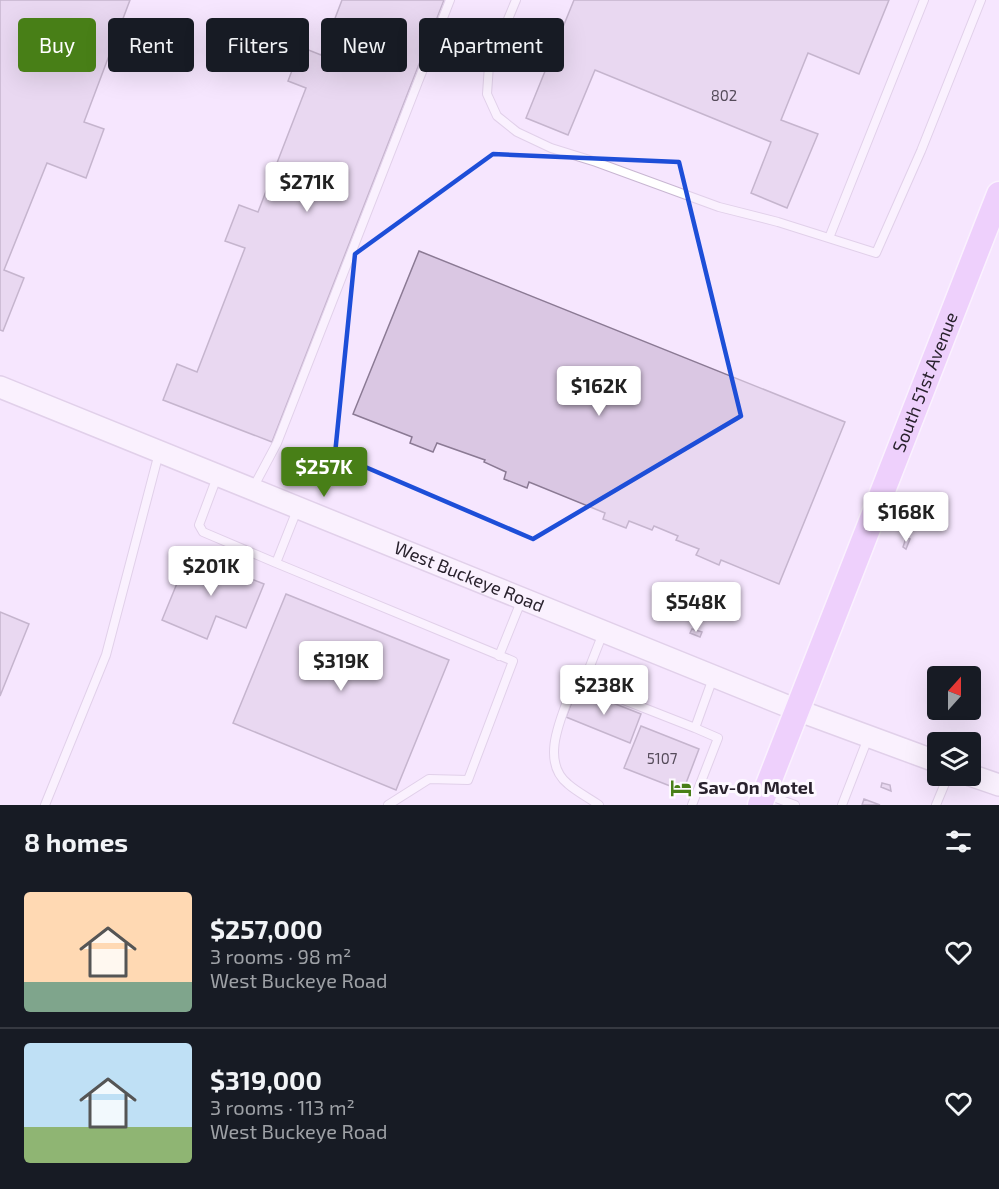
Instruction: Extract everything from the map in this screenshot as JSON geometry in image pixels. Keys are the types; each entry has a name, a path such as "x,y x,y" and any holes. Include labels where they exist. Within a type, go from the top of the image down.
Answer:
{"main road":[{"name":"South 51st Avenue","path":"762,799 999,194"},
{"name":"West Buckeye Road","path":"0,387 797,710 927,758"},
{"path":"981,779 999,785"}],"lane":[{"path":"253,490 277,443 450,0"},
{"path":"516,0 489,65 487,94 497,116 517,132 551,148 719,207 778,222 876,253 921,150 981,0"},
{"path":"829,238 924,0"},
{"path":"45,805 106,655 159,452"},
{"path":"218,476 200,525 203,532 513,662 468,780 429,778 388,805"},
{"path":"276,563 298,508"},
{"path":"499,656 522,599"},
{"path":"583,684 604,632"},
{"path":"695,728 714,676"},
{"path":"600,805 566,783 557,771 553,749 574,683 583,684 718,738 692,805"},
{"path":"842,805 869,737"},
{"path":"936,805 944,786"},
{"path":"762,799 795,805"}],"highlighted area":[{"path":"493,154 679,162 741,416 533,539 335,454 355,254"}],"building":[{"path":"0,0 130,0 123,18 108,18 108,58 84,122 104,129 86,178 47,163 4,270 24,278 3,331 0,330"},
{"path":"342,0 444,0 437,18 419,18 419,64 272,442 163,400 177,364 197,372 245,248 225,241 239,205 258,212 306,88 288,81 291,72 309,72 309,50 321,55 321,72 407,72 407,18 335,18"},
{"path":"574,0 889,0 859,74 808,53 781,120 818,134 787,208 751,193 771,142 595,70 568,135 526,118 545,72 564,72 564,25"},
{"path":"419,251 845,422 779,584 721,560 719,565 696,555 699,549 676,540 678,536 654,526 652,530 629,521 626,528 603,519 605,513 529,482 527,488 504,479 506,472 484,462 485,460 437,443 433,452 410,443 412,437 353,414"},
{"path":"906,538 910,539 906,549 903,547"},
{"path":"189,554 264,584 246,628 216,616 207,639 162,620"},
{"path":"286,594 449,660 396,790 233,723"},
{"path":"0,612 29,624 0,696"},
{"path":"692,629 702,632 700,637 690,633"},
{"path":"577,689 641,714 630,743 566,717"},
{"path":"641,726 699,749 683,791 624,768"},
{"path":"882,783 890,785 891,791 881,787"},
{"path":"864,799 880,805 862,805"}],"place":[{"name":"Sav-On Motel","path":"681,788"}]}
